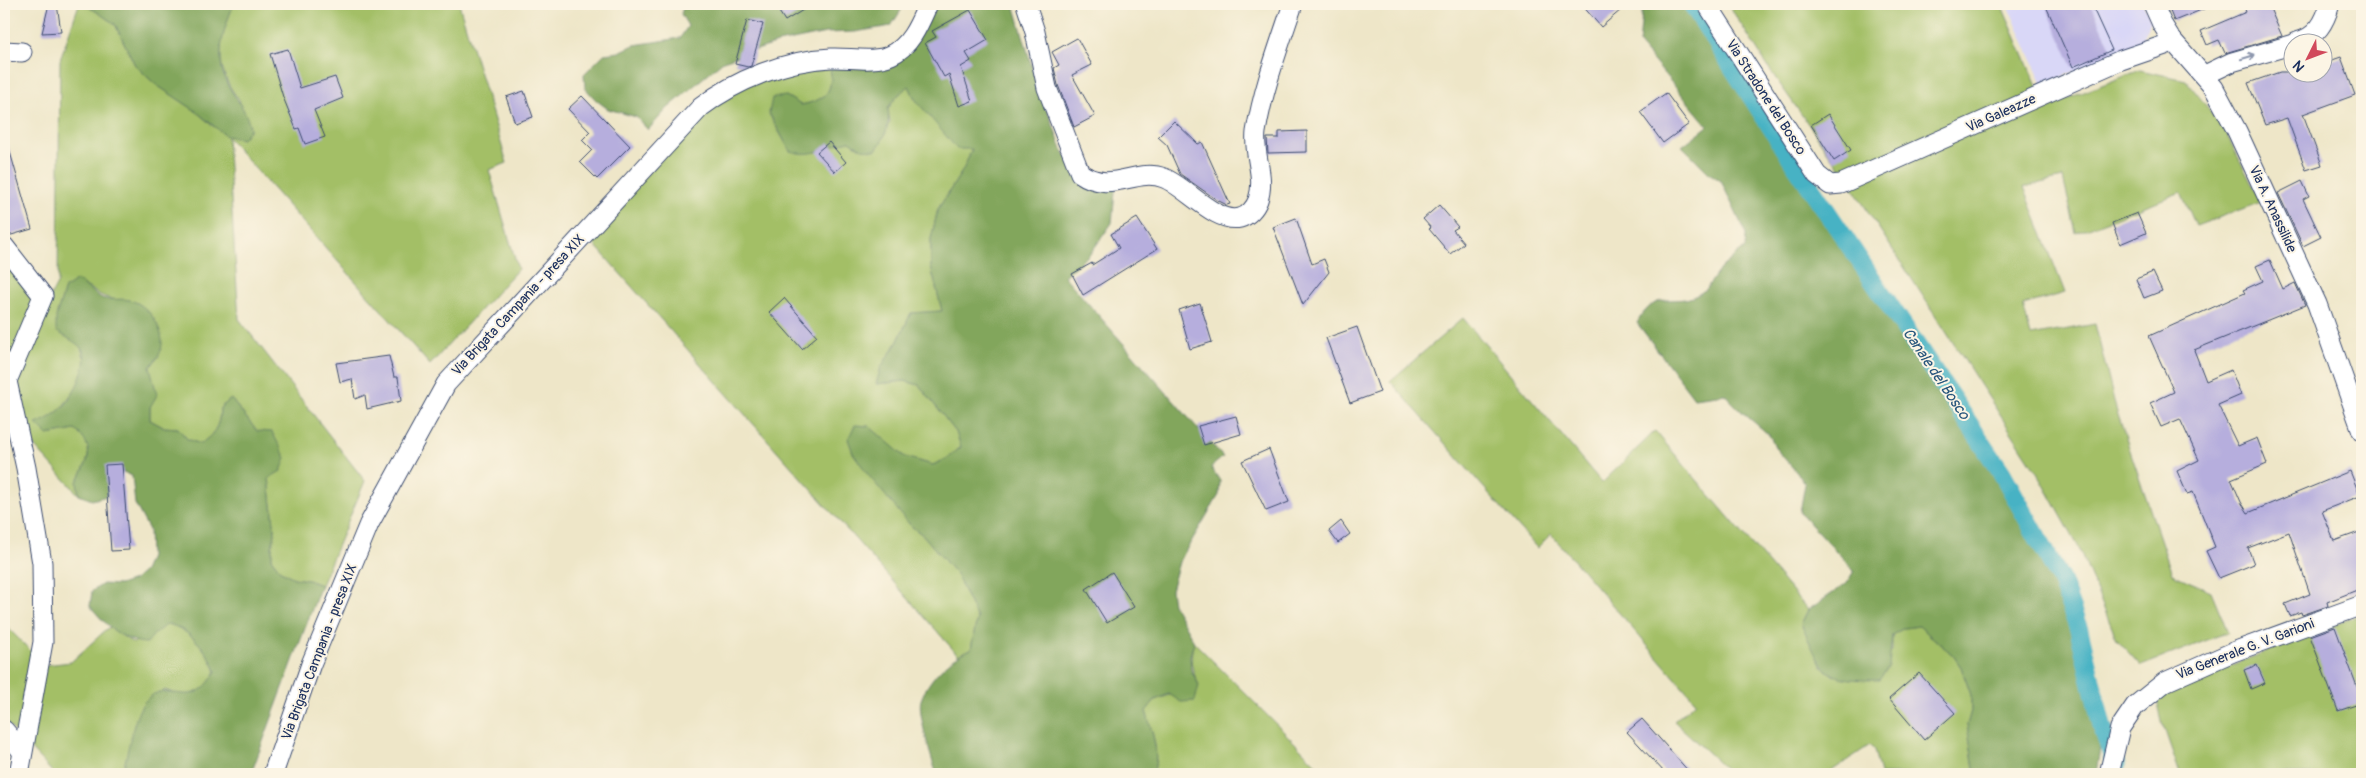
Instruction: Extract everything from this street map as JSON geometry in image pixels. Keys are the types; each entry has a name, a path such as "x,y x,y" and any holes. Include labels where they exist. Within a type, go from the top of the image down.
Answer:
{"street":[{"name":"Via Brigata Campania - presa XIX","path":"274,774 311,664 369,524 446,384 701,107 732,86 807,60 875,58 891,55 913,35 928,4"},
{"path":"1026,4 1035,32 1047,88 1080,173 1091,181 1104,182 1147,176 1164,178 1202,204 1228,218 1240,218 1252,212 1258,200 1261,185 1256,134 1273,66 1292,4"},
{"name":"Via Stradone del Bosco","path":"1707,4 1817,174 1830,185"},
{"name":"Via A. Anassilide","path":"2154,4 2162,24 2172,40 2205,75 2237,130 2355,383 2362,430"},
{"path":"2316,32 2326,18 2330,4"},
{"name":"Via Galeazze","path":"1830,185 1841,184 2121,60 2165,45 2172,40"},
{"path":"2205,75 2232,62 2284,47"},
{"path":"4,246 43,296 7,380 26,468 42,563 43,642 22,751 20,774"},
{"name":"Via Generale G. V. Garioni","path":"2109,774 2120,728 2135,706 2152,691 2177,675 2233,652 2362,605"},
{"path":"4,730 22,751"}],"shaded area":[{"path":"2007,4 2143,4 2151,21 2142,41 2043,85"}],"green space":[{"path":"79,4 85,4 115,24 135,65 155,84 193,109 214,127 240,101 225,77 221,54 224,30 234,4 459,4 507,163 489,170 518,269 430,365 227,137 239,319 365,481 321,585 308,580 294,578 281,571 272,560 275,533 269,478 257,431 231,399 220,408 216,429 200,444 187,439 178,428 163,427 150,420 152,380 150,367 159,356 128,300 106,297 77,281 65,288 56,317 81,348 86,362 77,388 60,410 49,419 37,425 47,435 75,430 86,442 88,448 87,460 77,482 79,495 4,413 4,241 50,297 58,282 60,60"},
{"path":"85,4 234,4 223,36 221,58 225,80 243,108 249,123 250,129 242,139 226,136 193,109 155,84 135,65 115,24"},
{"path":"684,4 905,4 891,26 855,32 826,33 778,43 723,61 667,109 648,130 636,117 608,109 596,100 585,88 584,74 604,54 619,52 634,45 680,38 688,26 681,14"},
{"path":"937,4 1014,4 1034,74 1062,149 1074,167 1116,182 1112,223 1090,254 1064,276 1223,457 1211,467 1220,481 1219,495 1179,562 1171,590 1173,604 1194,642 1190,656 1191,670 1199,685 1195,701 1181,702 1169,694 1155,700 1146,711 1153,734 1156,758 1153,774 937,774 929,748 921,715 921,700 929,684 941,669 971,649 977,618 956,574 924,536 911,526 869,476 853,453 848,439 855,425 869,426 905,457 933,465 948,458 961,447 956,432 919,385 905,381 876,384 881,367 897,343 911,313 942,311 931,267 931,239 938,209 963,170 972,149 957,149 915,99 909,86 897,96 888,108 886,130 876,150 862,149 850,141 814,152 799,153 790,151 769,113 772,98 786,96 801,105 824,96 828,91 831,78 829,60 887,55"},
{"path":"1643,4 1697,4 1749,88 1821,189 2014,487 2053,557 2083,633 2081,663 2101,741 2096,774 1975,774 1967,725 1971,711 1971,695 1961,667 1953,655 1919,626 1904,628 1892,635 1889,666 1879,680 1860,680 1835,675 1827,671 1815,654 1801,624 1808,610 1846,584 1854,571 1800,512 1805,484 1776,449 1770,436 1725,394 1694,398 1637,323 1645,311 1660,301 1693,297 1705,290 1721,268 1745,248 1746,234 1721,181 1709,173 1682,146 1708,126 1639,44"},
{"path":"1728,4 2001,4 2046,107 2140,70 2186,80 2223,127 2261,202 2196,226 2181,192 2076,233 2063,178 2024,187 2065,293 2023,305 2031,336 2095,324 2116,409 2172,574 2211,591 2228,632 2141,666 2117,640 2078,546 2037,472 1843,173 1772,73"},
{"path":"829,60 831,78 828,91 824,96 801,105 786,96 769,114 790,151 820,152 834,144 850,141 862,149 890,123 888,109 897,96 909,86 915,99 972,149 963,170 938,209 931,239 931,267 942,311 911,313 897,343 881,367 877,384 905,381 919,385 956,432 961,447 948,458 933,465 905,457 892,447 853,453 911,526 924,536 956,574 977,618 971,649 958,655 586,235 736,85"},
{"path":"77,280 102,298 126,299 141,305 156,322 161,336 162,347 150,367 157,395 150,407 150,420 163,427 178,428 187,439 200,444 216,429 220,408 231,399 257,431 272,432 286,458 281,471 269,478 275,533 272,560 281,571 294,578 308,580 321,585 251,774 122,774 133,727 143,704 152,695 160,692 188,694 197,692 206,685 216,671 213,663 197,642 176,627 168,624 156,632 147,643 138,642 115,631 90,606 92,591 103,584 119,585 134,580 144,571 150,557 149,530 135,504 132,476 119,470 107,496 92,500 79,495 77,482 87,460 88,448 86,442 75,430 47,435 36,424 52,416 65,405 78,384 83,368 85,359 80,346 56,331 56,317 65,288"},
{"path":"1463,318 1602,483 1655,431 1808,610 1801,624 1822,667 1834,676 1892,651 1892,635 1904,628 1919,626 1953,655 1961,667 1971,695 1971,711 1967,725 1975,774 1880,774 1874,750 1870,745 1827,774 1731,774 1674,721 1696,702 1551,534 1537,548 1390,381"},
{"path":"2362,614 2362,774 2180,774 2163,725 2156,695"},
{"path":"4,624 45,665 71,662 109,627 133,643 168,624 183,631 197,642 208,656 216,672 206,686 195,693 182,694 165,690 142,705 122,774 54,774 4,720"},
{"path":"1194,642 1325,774 1153,774 1156,758 1153,734 1146,711 1155,700 1199,685 1192,664"}],"building":[{"path":"49,4 57,4 61,32 42,33"},
{"path":"774,4 813,4 785,21"},
{"path":"1581,4 1628,4 1601,27"},
{"path":"2045,4 2091,4 2112,50 2073,67"},
{"path":"2167,4 2216,4 2174,21"},
{"path":"2243,4 2268,4 2282,36 2225,53 2219,40 2207,45 2201,31 2246,12"},
{"path":"970,10 988,40 966,53 971,61 961,67 972,101 959,106 949,74 944,77 925,43 936,37 932,31"},
{"path":"747,20 763,24 751,66 748,67 735,64"},
{"path":"1077,38 1092,65 1072,75 1095,116 1074,127 1058,85 1054,68 1059,65 1052,52"},
{"path":"288,49 300,88 335,77 343,98 314,110 325,137 305,144 299,128 296,129 283,97 270,54"},
{"path":"2341,57 2355,95 2303,114 2322,165 2306,170 2287,118 2265,125 2248,83 2280,72 2284,72 2284,82 2334,82 2334,59"},
{"path":"524,91 533,117 515,123 506,97"},
{"path":"1666,93 1689,124 1663,143 1640,112"},
{"path":"582,96 630,146 597,179 580,162 592,150 582,140 590,132 568,109"},
{"path":"1828,114 1851,150 1834,161 1811,125"},
{"path":"1174,121 1198,144 1202,142 1230,204 1227,205 1217,200 1180,174 1167,145 1158,137"},
{"path":"1307,131 1307,152 1268,153 1267,138 1279,138 1279,132"},
{"path":"829,142 846,162 835,172 817,152"},
{"path":"8,145 32,229 8,236 4,223 4,146"},
{"path":"2302,181 2309,196 2303,199 2321,237 2303,246 2278,193"},
{"path":"1439,205 1458,227 1453,230 1464,243 1450,254 1423,219"},
{"path":"2137,213 2146,233 2120,244 2112,223"},
{"path":"1137,218 1157,249 1083,295 1072,274 1092,263 1092,265 1119,248 1111,234"},
{"path":"1296,218 1312,264 1324,259 1329,272 1303,305 1273,227"},
{"path":"2270,260 2283,289 2295,283 2305,305 2194,350 2206,381 2231,370 2241,395 2218,405 2238,446 2257,438 2267,464 2231,479 2248,513 2350,471 2360,496 2322,511 2334,541 2362,531 2362,588 2327,602 2328,606 2302,615 2301,612 2290,616 2285,604 2310,594 2289,532 2248,548 2254,564 2219,578 2206,551 2215,547 2193,492 2187,494 2177,471 2199,460 2180,419 2161,427 2150,403 2174,392 2149,336 2245,293 2243,290 2263,281 2256,266"},
{"path":"2153,272 2162,291 2144,298 2136,279"},
{"path":"784,298 817,336 802,349 769,312"},
{"path":"1200,303 1212,342 1190,349 1179,310"},
{"path":"1357,327 1380,392 1350,403 1326,338"},
{"path":"389,356 394,377 398,377 401,401 367,409 365,395 355,399 352,379 340,382 336,363"},
{"path":"1236,416 1241,434 1204,445 1198,426"},
{"path":"1269,449 1289,502 1266,511 1242,461"},
{"path":"122,464 129,550 111,551 105,465"},
{"path":"1341,521 1350,534 1338,543 1329,531"},
{"path":"1112,572 1134,607 1107,623 1086,589"},
{"path":"2335,627 2362,700 2362,703 2338,711 2310,636"},
{"path":"2257,665 2265,683 2251,689 2244,670"},
{"path":"1919,673 1955,713 1924,740 1889,699"},
{"path":"1642,719 1691,774 1666,774 1627,732"}],"waterway":[{"name":"Canale del Bosco","path":"1692,4 1793,161 2002,473 2061,580 2079,630 2102,726 2116,766"}]}
